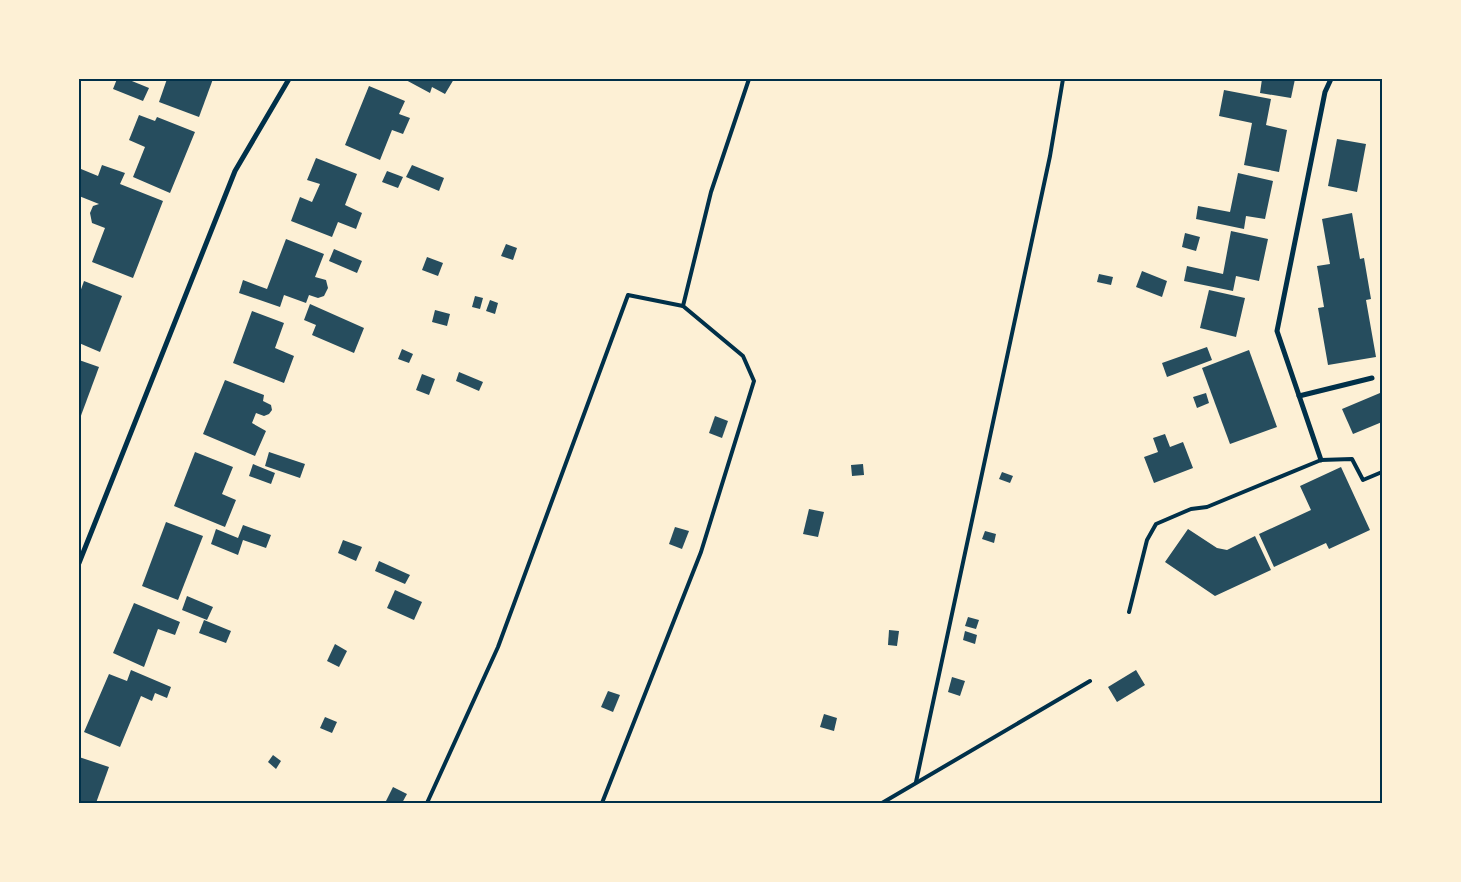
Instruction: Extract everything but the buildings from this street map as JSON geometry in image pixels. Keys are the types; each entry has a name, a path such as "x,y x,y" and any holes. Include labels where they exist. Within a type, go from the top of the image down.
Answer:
{"street":[{"path":"79,564 235,171 288,79"},
{"path":"1321,460 1277,331 1325,92 1331,79"},
{"path":"1299,396 1372,378"}],"lane":[{"path":"683,306 711,192 749,79"},
{"path":"916,782 1050,156 1063,79"},
{"path":"426,803 498,648 628,295 683,306 743,356 754,381 702,552 602,803"},
{"path":"1129,612 1147,540 1156,524 1191,509 1207,507 1321,460 1352,459 1363,480 1382,472"},
{"path":"882,803 1090,681"}]}
